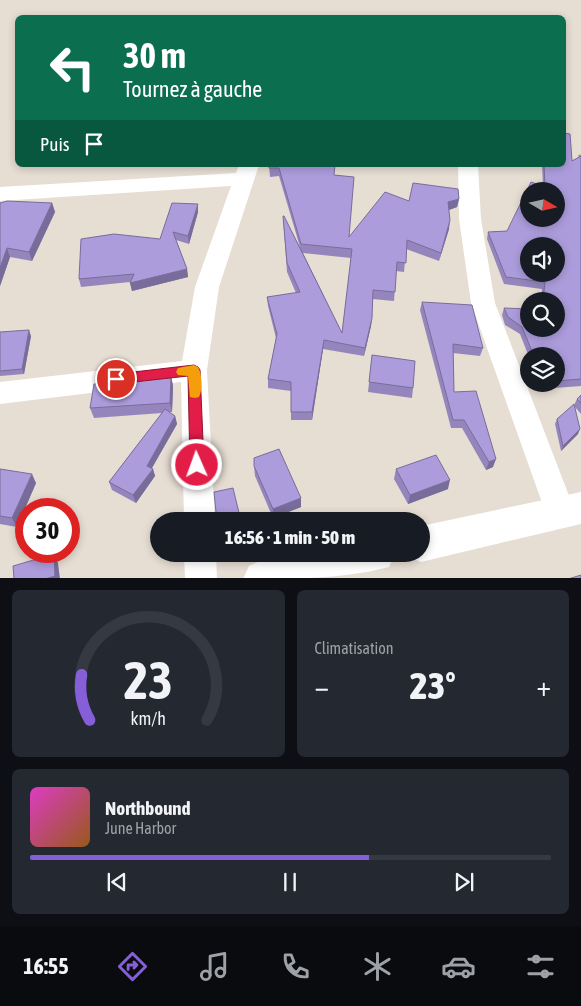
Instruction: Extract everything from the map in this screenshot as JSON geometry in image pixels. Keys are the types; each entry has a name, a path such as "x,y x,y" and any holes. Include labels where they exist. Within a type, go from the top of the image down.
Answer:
{"street":[{"path":"430,542 571,511 482,303 470,218 468,167"},
{"path":"0,194 247,172 207,287 194,370 199,512"},
{"path":"0,393 194,370"},
{"path":"200,562 201,578"},
{"path":"262,578 338,562"}],"building":[{"path":"566,133 570,134 572,161 581,156 581,379 565,380 565,347 530,347 526,337 565,337 565,292 544,292 545,282 565,282 565,237 520,237 520,279 506,277 488,232 507,231 520,204 520,228 565,228 565,182 545,182 544,167 566,167"},
{"path":"335,167 334,175 354,177 349,237 385,192 409,201 413,183 458,189 459,199 448,202 450,220 441,253 407,240 406,263 397,262 395,292 373,290 372,318 365,348 324,340 312,412 291,412 291,382 268,379 277,334 267,297 300,292 287,263 283,216 342,333 352,249 301,244 279,168 269,168"},
{"path":"7,201 52,203 29,252 7,248 0,268 0,203"},
{"path":"172,203 198,204 188,236 173,232 187,269 130,283 134,274 79,279 81,239 114,234 160,239"},
{"path":"422,302 472,305 483,348 453,344 454,392 476,391 496,459 489,462 464,420 453,420"},
{"path":"504,308 520,309 520,326 508,317"},
{"path":"29,330 22,369 0,371 0,332"},
{"path":"372,355 415,361 413,388 369,382"},
{"path":"171,376 170,403 90,408 94,384"},
{"path":"581,395 581,403 577,399"},
{"path":"574,404 580,429 563,446 557,419"},
{"path":"165,409 175,416 147,466 153,469 133,495 109,482"},
{"path":"279,449 301,498 273,509 254,466 254,458"},
{"path":"436,455 450,480 410,495 396,469"},
{"path":"0,469 32,474 21,498 15,498 15,511 12,518 0,516"},
{"path":"233,488 239,512 216,512 214,492"},
{"path":"23,563 54,563 55,576 48,578 14,578 13,566"}],"slow traffic":[{"path":"182,372 194,370 195,393"}],"route":[{"path":"116,379 194,370 197,465"}]}
